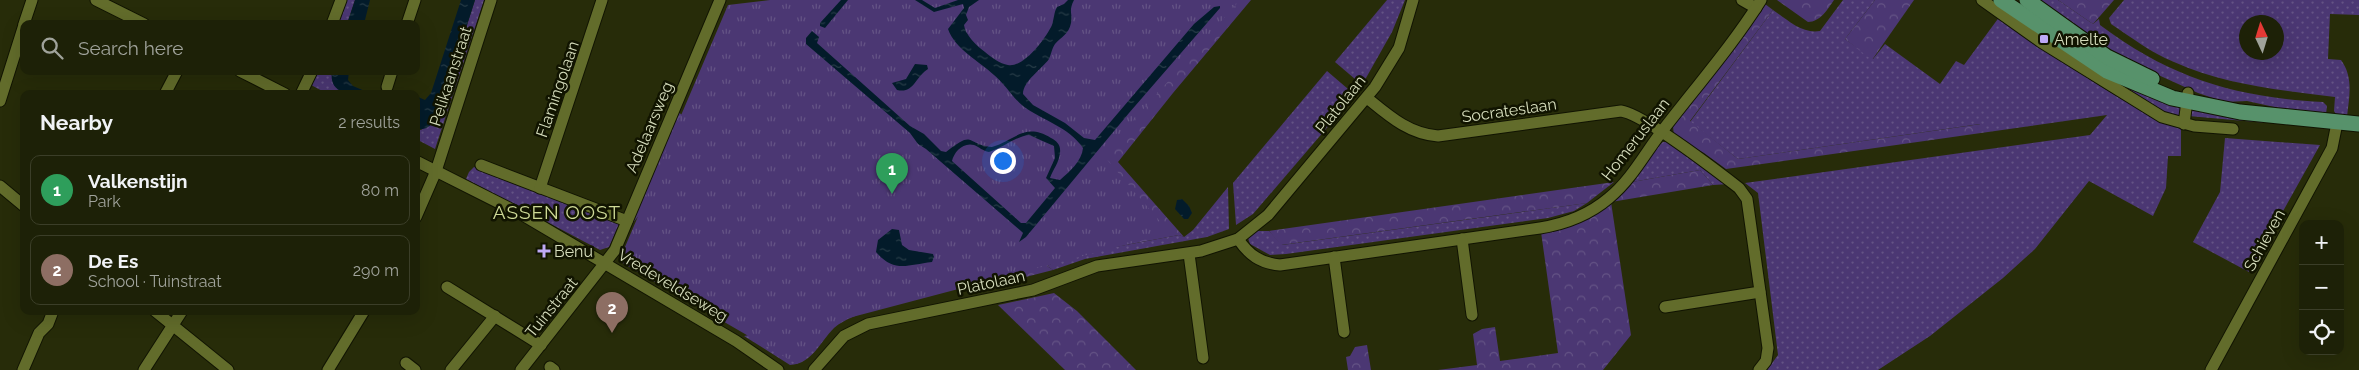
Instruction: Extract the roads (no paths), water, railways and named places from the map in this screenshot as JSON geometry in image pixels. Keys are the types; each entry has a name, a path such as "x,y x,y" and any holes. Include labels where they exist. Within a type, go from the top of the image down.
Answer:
{"main road":[{"path":"2001,0 2107,71 2172,98 2188,98"},
{"path":"2027,0 2107,57 2188,98 2240,112 2359,124"}],"street":[{"path":"25,20 32,0"},
{"path":"96,0 136,20"},
{"path":"334,20 341,0"},
{"path":"408,20 415,0"},
{"name":"Pelikaanstraat","path":"420,208 436,171 491,0"},
{"name":"Flamingolaan","path":"540,188 602,0"},
{"name":"Adelaarsweg","path":"606,264 615,250 719,0"},
{"name":"Platolaan","path":"814,370 844,336 868,324 1033,290 1097,266 1189,254 1214,248 1238,238 1268,215 1367,98 1385,73 1399,48 1414,0"},
{"path":"1742,0 1758,4"},
{"path":"1982,0 2041,42 2162,117 2184,124 2232,129"},
{"name":"Homeruslaan","path":"1238,238 1253,257 1270,264 1280,265 1551,226 1583,215 1608,199 1623,185 1758,4"},
{"path":"0,101 20,37"},
{"path":"167,90 175,75"},
{"path":"248,75 277,90"},
{"path":"304,90 310,75"},
{"path":"387,87 391,75"},
{"name":"Socrateslaan","path":"1367,98 1397,122 1412,131 1425,135 1438,136 1621,111 1635,115 1661,132 1728,179 1744,194 1750,212 1768,348 1766,361 1759,370"},
{"path":"2184,124 2188,98"},
{"name":"Schieven","path":"2212,370 2332,148 2337,123"},
{"name":"Vredeveldseweg","path":"420,163 520,214 736,341 778,370"},
{"name":"Vredeveldseweg","path":"481,165 627,221"},
{"path":"0,186 20,203"},
{"path":"1462,239 1472,315"},
{"path":"1189,254 1203,358"},
{"path":"1334,257 1344,332"},
{"name":"Tuinstraat","path":"521,370 606,264"},
{"path":"448,287 541,344"},
{"path":"1666,307 1760,292"},
{"path":"23,370 39,333 48,324 51,315"},
{"path":"160,315 228,370"},
{"path":"144,370 179,315"},
{"path":"328,370 362,315"},
{"path":"451,370 495,316"}],"water":[{"path":"355,0 370,0 365,20 348,20"},
{"path":"461,0 475,0 438,116 429,126 420,129 420,98 425,100 431,93"},
{"path":"841,0 848,0 825,28 820,26 820,23"},
{"path":"915,0 922,0 935,8 958,0 979,0 969,7 966,15 968,20 964,25 967,33 982,50 993,58 1008,65 1014,65 1021,62 1040,44 1052,25 1057,7 1068,0 1074,0 1071,7 1070,27 1053,47 1046,63 1026,84 1023,94 1033,105 1065,123 1084,138 1095,140 1194,24 1214,7 1220,6 1026,237 1019,242 1023,233 1021,231 918,144 910,133 806,44 806,38 812,31 819,37 817,43 910,126 924,134 941,151 946,152 966,140 992,147 1027,132 1042,134 1055,140 1060,150 1050,178 1060,180 1078,162 1082,153 1083,148 1077,140 1063,129 1023,106 998,79 956,43 948,29 964,8 963,4 934,12","holes":["1029,135 1054,146 1055,158 1046,178 1055,188 1026,223 1021,223 952,161 957,151 963,146 970,144 989,152 1018,138"]},
{"path":"915,64 927,65 928,69 907,90 897,90 892,83 906,79"},
{"path":"332,75 349,75 348,80 353,86 362,90 338,90 334,86"},
{"path":"1182,199 1189,206 1192,213 1188,219 1184,219 1175,209 1177,200"},
{"path":"892,229 899,230 902,245 909,250 933,254 932,262 901,266 889,263 883,259 876,252 878,240"}],"place":[{"name":"Amelte","path":"2044,39"},
{"name":"Valkenstijn","path":"892,194"},
{"name":"Benu","path":"544,251"},
{"name":"De Es","path":"612,333"}],"district":[{"name":"ASSEN OOST","path":"557,212"}]}
